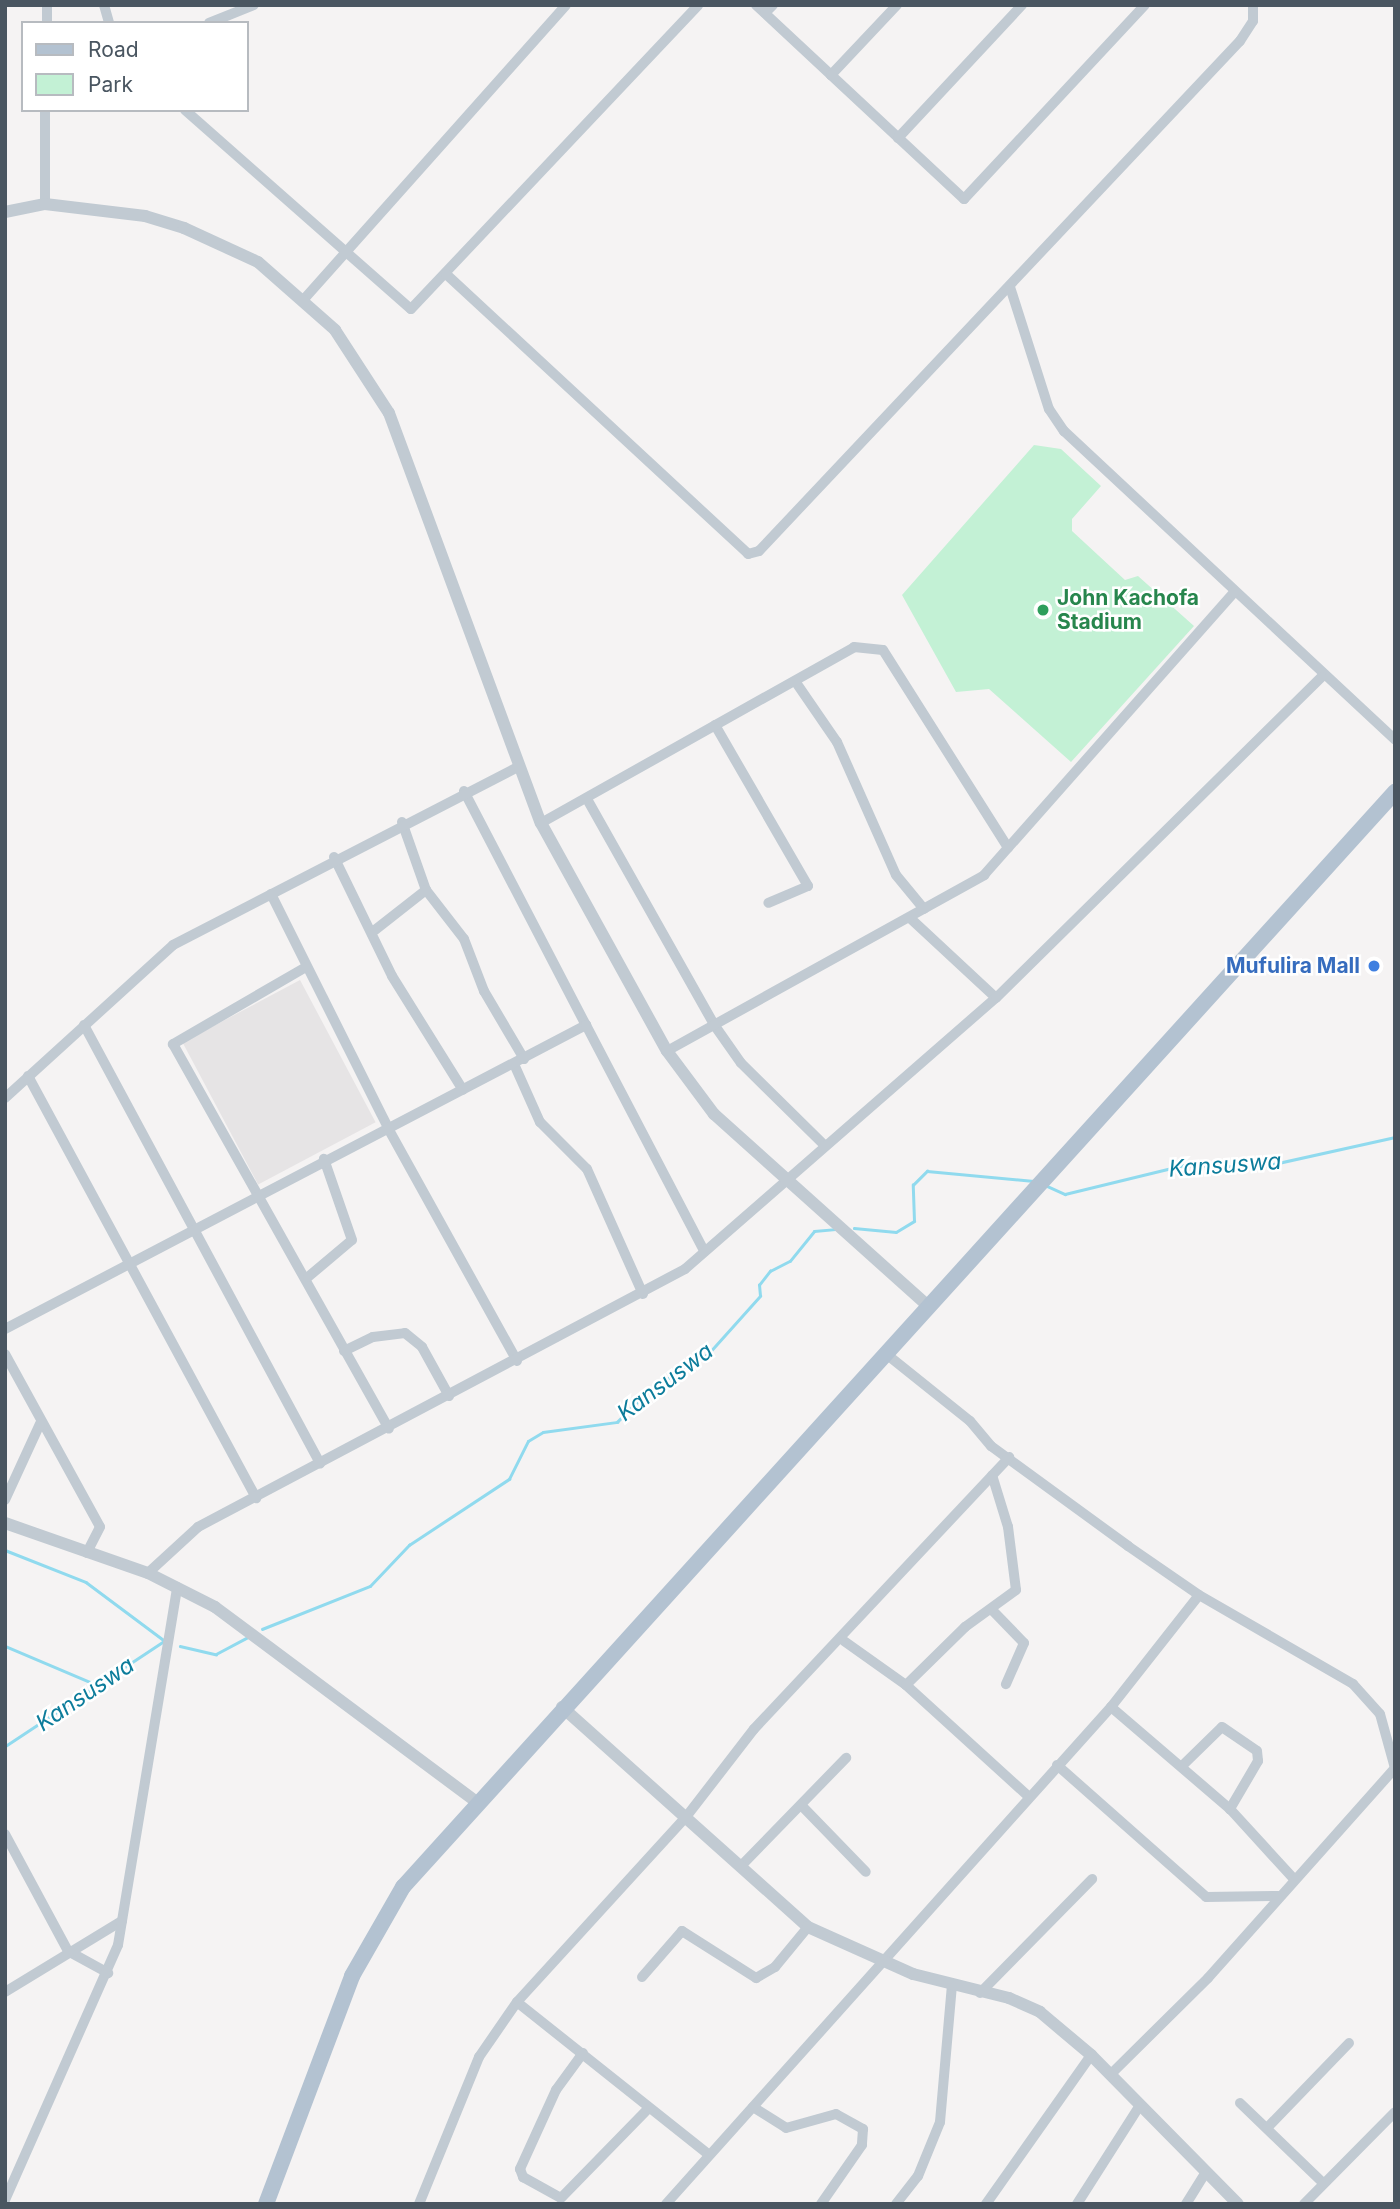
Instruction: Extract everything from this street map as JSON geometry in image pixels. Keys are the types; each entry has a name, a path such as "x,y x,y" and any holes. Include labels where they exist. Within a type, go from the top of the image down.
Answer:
{"main road":[{"path":"266,2204 352,1976 403,1887 562,1707 1395,792"}],"street":[{"path":"214,21 254,5"},
{"path":"305,298 342,251 566,5"},
{"path":"187,112 407,308 446,274 698,5"},
{"path":"756,5 769,9 831,75 964,199 1145,5"},
{"path":"831,75 897,5"},
{"path":"898,138 1022,5"},
{"path":"446,274 748,554 759,551 1010,288 1248,32 1253,5"},
{"path":"45,112 45,204"},
{"path":"5,212 45,204 145,216 184,228 258,262 305,298 356,355 388,413 541,823 667,1051 699,1099 928,1306"},
{"path":"1010,288 1056,421 1321,677 1395,740"},
{"path":"667,1051 911,918 984,874 1234,592"},
{"path":"541,823 854,647 883,650 1008,848"},
{"path":"148,1573 185,1535 643,1294 704,1251 822,1143 996,998 1321,677"},
{"path":"795,681 837,742 896,875 924,909"},
{"path":"715,725 808,886 768,903"},
{"path":"5,1098 173,945 464,790 519,768"},
{"path":"464,790 704,1251"},
{"path":"587,799 715,1026 741,1063 822,1143"},
{"path":"402,822 426,890 464,939 484,991 519,1061 540,1122 587,1169 643,1294"},
{"path":"334,857 374,930 398,987 463,1090"},
{"path":"374,930 426,890"},
{"path":"271,894 389,1130 517,1361"},
{"path":"911,918 996,998"},
{"path":"306,967 173,1044 308,1277 344,1351 389,1429"},
{"path":"84,1025 320,1464"},
{"path":"5,1329 324,1159 389,1130 586,1025"},
{"path":"29,1076 256,1498"},
{"path":"308,1277 352,1240 324,1159"},
{"path":"344,1351 373,1337 405,1333 422,1347 449,1396"},
{"path":"885,1353 1009,1457 1199,1595 1363,1692 1380,1714 1395,1768 1110,2075"},
{"path":"5,1354 40,1424 100,1527 86,1553"},
{"path":"5,1500 40,1424"},
{"path":"419,2204 479,2057 517,2002 686,1817 754,1730 844,1641 1009,1457"},
{"path":"906,1685 972,1620 994,1612 1017,1583 992,1475"},
{"path":"5,1523 148,1573 237,1622 478,1803"},
{"path":"7,2194 108,1973 122,1921 177,1587"},
{"path":"666,2204 1028,1796 1111,1707 1199,1595"},
{"path":"994,1612 1024,1643 1006,1684"},
{"path":"844,1641 906,1685 1028,1796"},
{"path":"562,1707 808,1927 882,1963 1029,2006 1091,2055 1238,2204"},
{"path":"1111,1707 1183,1765 1230,1809 1294,1879"},
{"path":"1183,1765 1222,1727 1257,1751 1258,1761 1230,1809"},
{"path":"741,1866 846,1758"},
{"path":"1057,1765 1206,1897 1278,1896"},
{"path":"801,1805 866,1872"},
{"path":"5,1834 68,1951 108,1973"},
{"path":"980,1993 1092,1879"},
{"path":"5,1992 68,1951 122,1921"},
{"path":"642,1976 682,1931 756,1978 775,1967 808,1927"},
{"path":"896,2204 918,2176 940,2122 952,1984"},
{"path":"517,2002 583,2053 648,2109 708,2154"},
{"path":"1267,2128 1349,2043"},
{"path":"583,2053 544,2115 520,2169 523,2177 564,2196 648,2109"},
{"path":"986,2204 1091,2055"},
{"path":"1240,2103 1323,2183"},
{"path":"1077,2204 1140,2105"},
{"path":"753,2107 786,2129 836,2114 863,2129 862,2145 821,2204"},
{"path":"1304,2204 1395,2112"},
{"path":"1186,2204 1205,2173"}],"shaded area":[{"path":"300,980 376,1122 258,1185 183,1042"}],"green space":[{"name":"John Kachofa Stadium","path":"1034,445 1061,449 1101,486 1072,519 1072,531 1125,580 1138,576 1194,626 1071,762 989,689 956,692 902,595"}],"waterway":[{"name":"Kansuswa","path":"1047,1186 1065,1194 1184,1165 1260,1167 1395,1137"},
{"name":"Kansuswa","path":"854,1228 896,1232 914,1221 913,1185 927,1171 1034,1181"},
{"name":"Kansuswa","path":"262,1629 370,1586 409,1545 509,1479 528,1441 543,1432 617,1422 650,1389 708,1354 760,1296 759,1285 770,1271 790,1261 814,1231 835,1229"},
{"name":"Kansuswa","path":"5,1550 86,1582 165,1641 5,1747"},
{"name":"Kansuswa","path":"180,1646 216,1654 248,1637"},
{"path":"5,1646 95,1684"}],"place":[{"name":"John Kachofa Stadium","path":"1043,610"},
{"name":"Mufulira Mall","path":"1374,966"}]}
